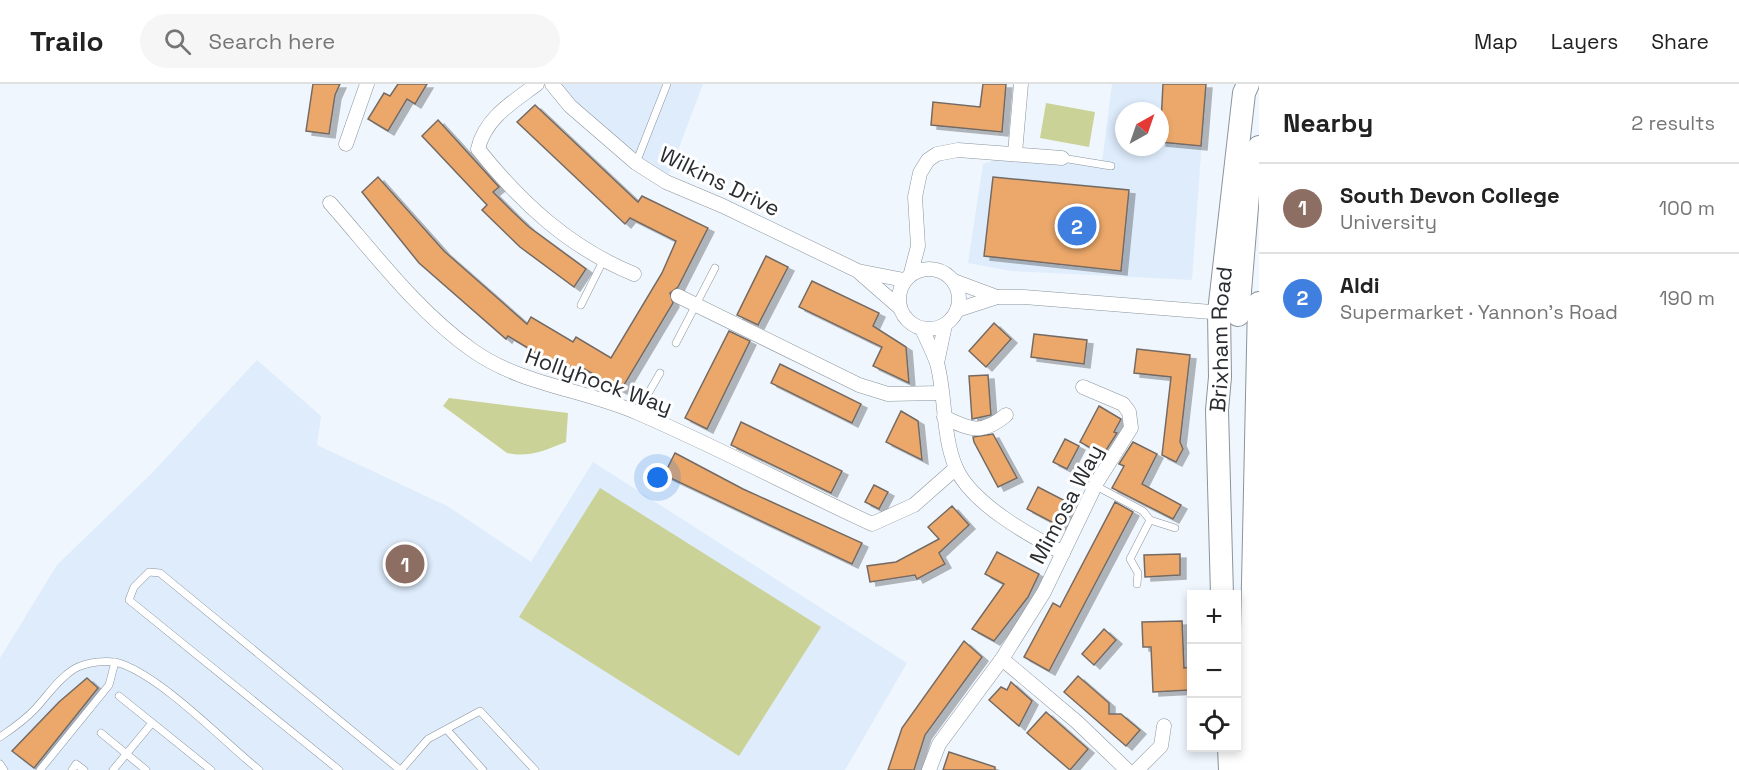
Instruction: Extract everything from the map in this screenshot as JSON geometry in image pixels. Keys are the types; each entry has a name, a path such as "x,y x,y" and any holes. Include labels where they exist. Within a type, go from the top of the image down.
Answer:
{"main road":[{"name":"Brixham Road","path":"1248,84 1244,93 1248,770"},
{"path":"1247,312 1251,159 1259,147"},
{"name":"Brixham Road","path":"1222,590 1217,410 1220,377 1247,312"},
{"path":"1229,752 1230,770"}],"street":[{"path":"346,144 367,84"},
{"path":"537,84 499,112 481,138 478,149 528,205 562,236 603,261 634,274"},
{"name":"Wilkins Drive","path":"552,84 570,106 636,163 666,182 723,206 858,271 899,307 909,322 922,329"},
{"path":"1015,153 1021,84"},
{"path":"899,307 899,291 908,277 918,246 915,197 920,173 928,160 937,154 958,150 1062,158"},
{"name":"Hollyhock Way","path":"330,203 422,305 471,349 494,364 521,376 637,413 872,524 914,505 956,468"},
{"path":"918,246 938,269 954,281 998,297 1247,312"},
{"name":"Wilkins Drive","path":"858,271 908,277 925,268 938,269"},
{"path":"954,281 958,290 957,310"},
{"path":"678,296 859,385 888,394 941,393"},
{"path":"998,297 957,310 945,325 935,330 922,329 937,363 944,417 956,468 978,496 1015,528 1063,553"},
{"path":"937,363 945,325"},
{"name":"Mimosa Way","path":"929,770 939,744 1002,659 1044,592 1096,486 1131,428 1129,412 1123,404 1083,387"},
{"path":"944,417 969,429 976,429 993,425 1006,415"},
{"path":"1002,659 1077,722 1127,770"},
{"path":"1137,770 1161,746 1164,726"}],"lane":[{"path":"636,163 667,84"},
{"path":"1062,158 1111,166"},
{"path":"580,305 603,261"},
{"path":"676,343 715,268"},
{"path":"637,413 660,373"},
{"path":"1096,486 1143,511 1150,520 1175,528"},
{"path":"1137,584 1138,573 1131,559 1150,520"},
{"path":"339,770 129,600 134,588 149,572 160,573 401,770 428,739 448,731 480,711 535,770"},
{"path":"0,737 35,709 56,684 75,668 96,662 115,662 140,673 259,770"},
{"path":"40,770 109,685 115,662"},
{"path":"119,696 211,770"},
{"path":"113,770 152,723"},
{"path":"448,731 483,770"},
{"path":"101,732 146,770"},
{"path":"0,764 4,770"},
{"path":"72,770 76,764 84,770"}],"shaded area":[{"path":"552,84 703,84 666,182"},
{"path":"1112,84 1206,84 1192,280 1011,271 968,263 983,164 1015,153 1102,163"},
{"path":"257,360 321,416 317,445 449,507 531,562 593,462 907,663 845,770 0,770 0,658 57,565 151,474"}],"green space":[{"path":"1046,103 1095,112 1089,147 1040,138"},
{"path":"449,398 568,413 566,442 530,454 507,453 443,406"},
{"path":"600,488 821,627 739,756 519,617"}],"building":[{"path":"313,84 340,84 335,95 329,134 306,131"},
{"path":"398,84 427,84 415,104 407,99 388,131 368,119 384,93 390,96"},
{"path":"983,84 1006,84 1002,132 931,125 933,102 980,107"},
{"path":"1163,84 1206,84 1201,146 1169,143 1169,102 1162,102"},
{"path":"535,105 638,202 642,196 708,228 678,287 670,293 673,303 621,390 581,367 578,372 556,359 553,363 508,336 506,339 419,263 362,192 378,177 444,251 527,324 531,317 573,342 576,337 611,358 662,273 676,241 630,218 625,224 517,122"},
{"path":"438,120 499,187 493,192 529,227 586,269 574,287 520,247 482,210 487,205 422,136"},
{"path":"993,177 1129,190 1121,271 984,256"},
{"path":"766,256 788,267 758,325 737,315"},
{"path":"812,281 879,313 873,326 906,347 909,383 873,366 882,347 799,307"},
{"path":"994,323 1011,339 986,367 969,351"},
{"path":"729,331 750,341 707,429 685,418"},
{"path":"1034,334 1087,340 1084,364 1031,357"},
{"path":"1137,349 1190,355 1180,442 1183,449 1176,462 1162,455 1171,377 1134,373"},
{"path":"780,364 861,404 852,423 771,383"},
{"path":"988,375 991,415 972,419 969,376"},
{"path":"1099,406 1121,419 1114,432 1117,433 1103,455 1080,442"},
{"path":"901,411 918,421 922,460 886,442"},
{"path":"741,422 842,471 831,493 731,445"},
{"path":"993,434 1017,478 998,487 973,437"},
{"path":"1065,439 1079,446 1067,469 1053,462"},
{"path":"1133,442 1157,454 1142,484 1181,505 1173,519 1112,488 1124,466 1119,464"},
{"path":"675,453 743,489 862,543 852,564 664,475"},
{"path":"874,485 888,492 879,509 865,502"},
{"path":"1038,487 1075,506 1063,528 1027,509"},
{"path":"1115,502 1133,512 1049,671 1024,657 1053,603 1060,607"},
{"path":"952,506 969,525 939,553 945,564 917,579 915,575 870,582 867,566 896,562 939,539 928,527"},
{"path":"997,552 1039,574 1028,597 994,641 972,629 1004,584 985,574"},
{"path":"1180,554 1180,575 1145,577 1144,555"},
{"path":"1182,621 1187,690 1153,692 1151,647 1143,647 1142,622"},
{"path":"1104,629 1116,640 1094,665 1082,654"},
{"path":"964,641 982,657 925,735 914,770 888,770 902,728"},
{"path":"1078,676 1109,703 1109,714 1121,714 1140,730 1126,746 1064,692"},
{"path":"87,678 98,688 34,768 12,751 59,702"},
{"path":"1011,682 1032,701 1019,726 989,700 1001,687 1007,690"},
{"path":"1046,712 1088,749 1070,770 1027,733"},
{"path":"949,752 995,767 995,770 943,770"}],"place":[{"name":"Aldi","path":"1077,226"},
{"name":"South Devon College","path":"405,564"}]}
